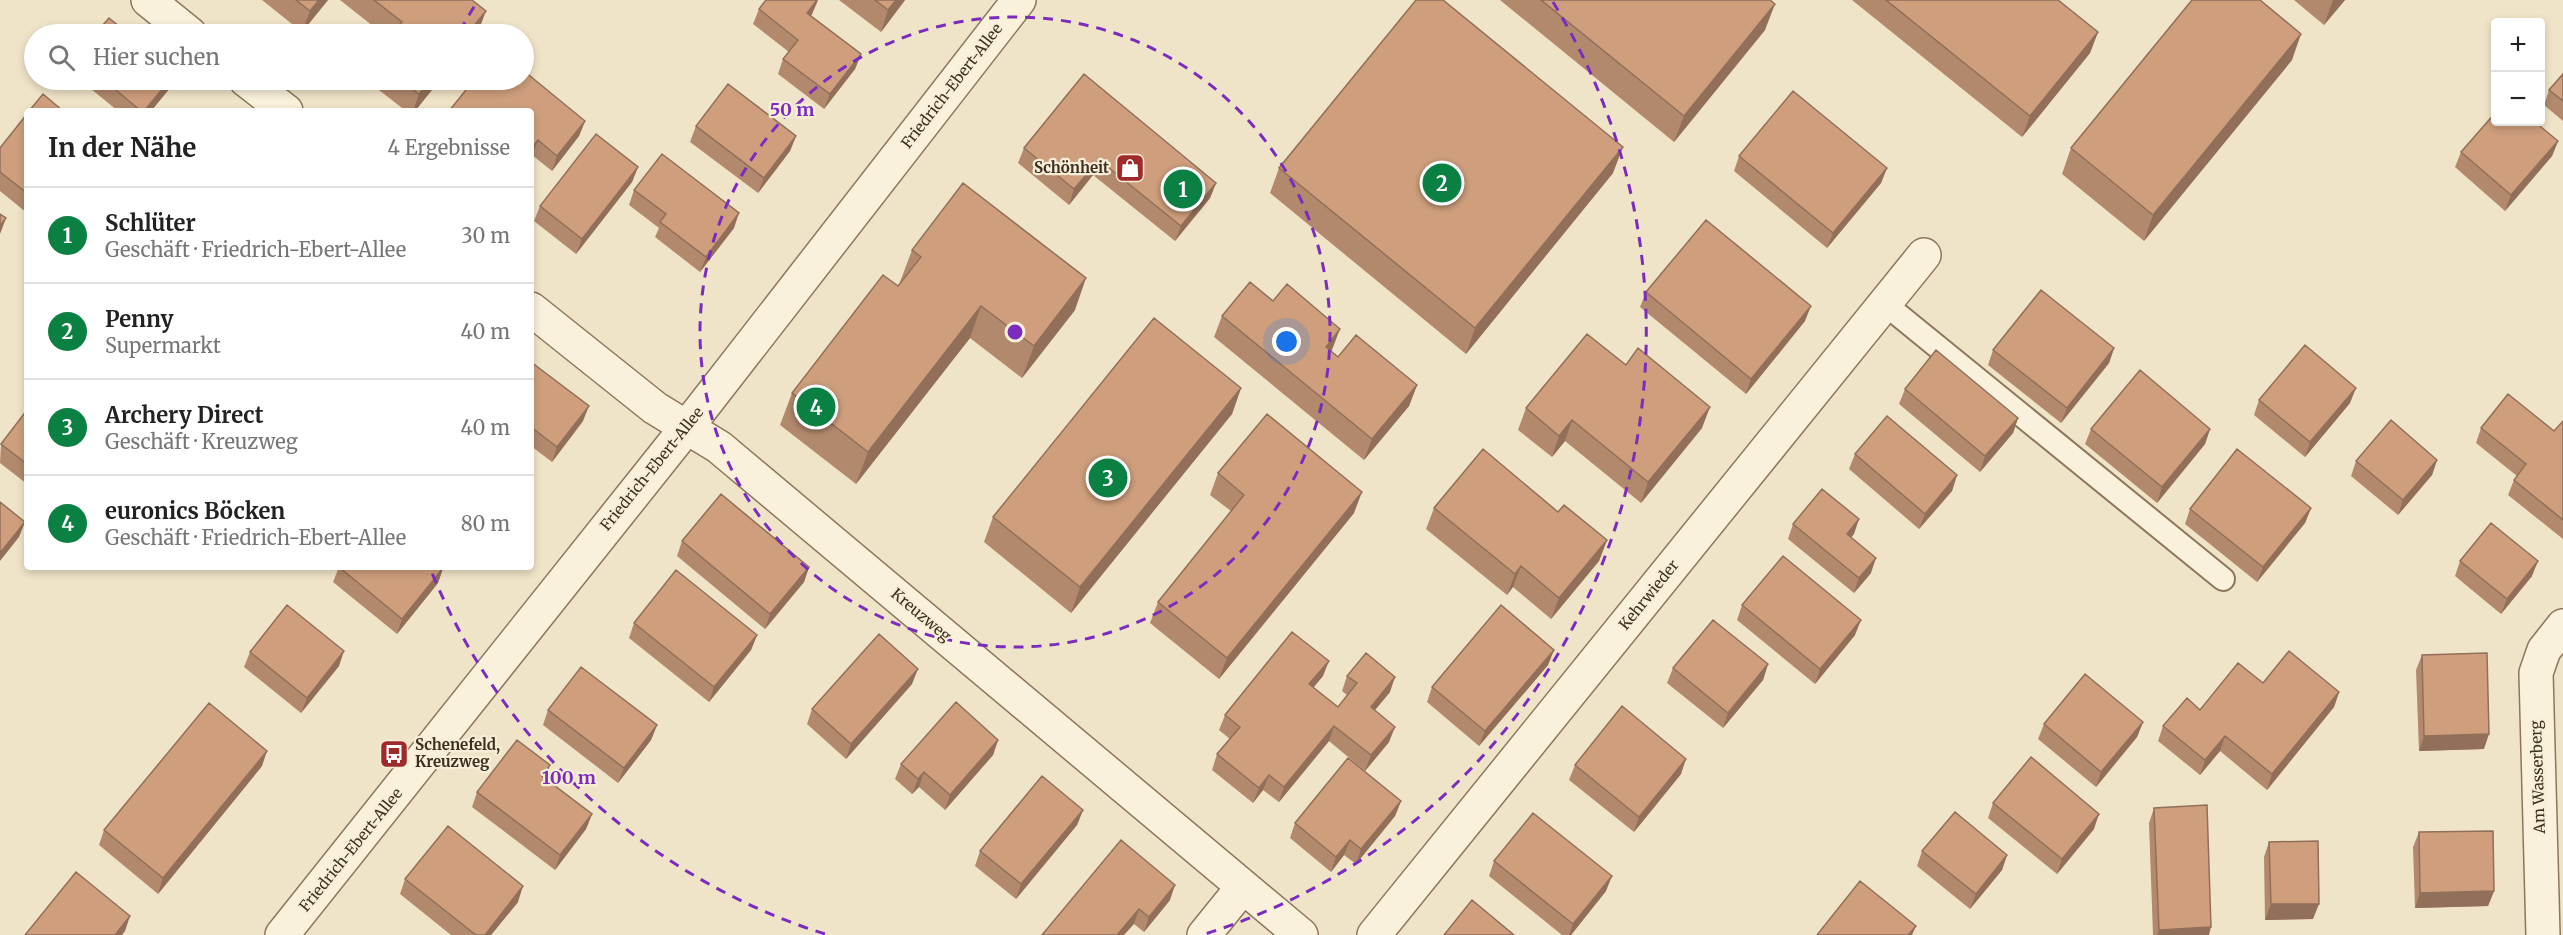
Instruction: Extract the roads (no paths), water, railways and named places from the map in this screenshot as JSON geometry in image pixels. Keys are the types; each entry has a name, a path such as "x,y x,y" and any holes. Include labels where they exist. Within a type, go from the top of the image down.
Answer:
{"street":[{"path":"148,0 178,24"},
{"name":"Friedrich-Ebert-Allee","path":"282,935 687,427 1019,0"},
{"path":"259,90 281,108"},
{"name":"Kehrwieder","path":"1374,935 1924,255"},
{"name":"Kreuzweg","path":"534,311 655,408 719,447 863,565 1242,888 1301,935"},
{"name":"Am Wasserberg","path":"2543,935 2536,673 2544,650 2563,626"},
{"path":"1204,935 1242,888"}],"lane":[{"path":"1885,304 2223,579"}],"place":[{"name":"Schönheit","path":"1130,168"},
{"name":"Penny","path":"1442,183"},
{"name":"Schlüter","path":"1183,189"},
{"name":"euronics Böcken","path":"816,407"},
{"name":"Archery Direct","path":"1108,478"},
{"name":"Schenefeld, Kreuzweg","path":"394,754"}]}
